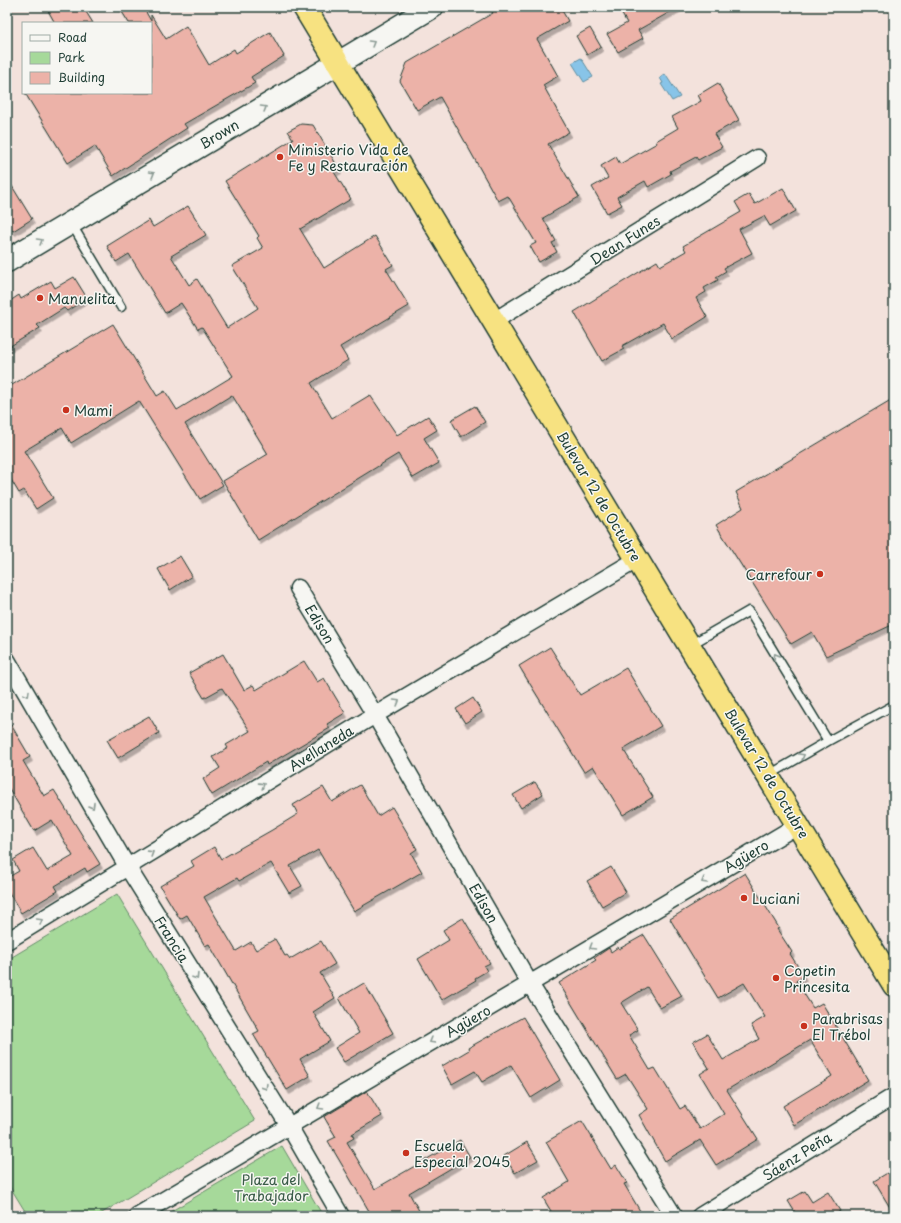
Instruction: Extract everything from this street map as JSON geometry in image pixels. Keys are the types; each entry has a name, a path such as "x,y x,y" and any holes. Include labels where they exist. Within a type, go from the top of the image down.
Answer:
{"highway":[{"name":"Bulevar 12 de Octubre","path":"304,7 894,985"}],"street":[{"name":"Brown","path":"7,261 432,7"},
{"name":"Dean Funes","path":"494,321 757,158"},
{"name":"Avellaneda","path":"7,941 375,715 638,559"},
{"name":"Edison","path":"298,588 375,715 530,984 674,1216"},
{"name":"Francia","path":"7,660 128,868 289,1126 341,1216"},
{"name":"Agüero","path":"138,1216 798,825"},
{"name":"Sáenz Peña","path":"700,1216 894,1096"}],"lane":[{"path":"71,222 121,307"},
{"path":"690,645 749,612 828,741"},
{"path":"768,776 894,705"}],"green space":[{"path":"117,894 255,1121 97,1216 28,1216 7,1182 7,960"},
{"name":"Plaza del Trabajador","path":"282,1146 323,1216 163,1216"}],"water":[{"path":"581,58 593,77 584,82 572,63"},
{"path":"665,74 680,97 672,101 661,84 663,83 660,78"}],"building":[{"path":"46,7 83,7 92,22 54,22"},
{"path":"119,7 143,7 151,21 151,15 166,39 186,26 209,65 234,49 236,53 270,32 284,56 251,77 255,83 184,124 187,128 113,176 95,146 68,163 26,94 152,94 152,22 128,22"},
{"path":"489,7 560,7 568,21 537,39 558,76 543,85 569,132 548,144 579,197 543,218 556,241 552,243 557,252 539,262 530,246 536,243 508,196 498,201 440,97 417,110 400,81 407,63 493,13"},
{"path":"618,7 679,7 638,30 643,38 618,52 607,34 627,23"},
{"path":"590,28 601,47 587,55 576,36"},
{"path":"718,83 739,120 714,134 722,147 698,160 696,157 670,171 671,174 648,187 645,181 617,197 622,205 607,213 592,187 608,178 601,166 616,157 620,164 657,143 656,141 678,128 672,117 701,101 698,95"},
{"path":"301,124 313,125 339,169 334,172 351,199 300,229 324,268 375,236 393,265 386,269 409,306 340,347 348,360 311,383 332,418 370,395 397,435 428,416 437,430 424,438 439,463 413,478 398,454 258,540 223,481 268,454 232,395 185,424 223,485 200,499 139,401 71,443 62,428 24,451 53,498 36,509 24,490 19,493 7,473 7,388 113,324 157,396 165,391 177,410 233,376 202,327 198,329 181,303 165,313 129,254 116,262 107,246 149,220 153,227 188,206 206,235 171,256 189,285 197,279 227,328 258,308 232,266 263,248 257,238 259,236 225,181 293,139 288,131"},
{"path":"7,178 32,219 13,231 7,222"},
{"path":"783,188 796,211 770,226 764,216 739,229 752,253 724,268 726,271 716,277 718,280 704,288 706,292 696,298 707,317 672,339 663,323 622,346 624,349 602,361 574,312 657,261 660,266 686,251 683,246 741,212 735,202 749,194 755,204"},
{"path":"74,277 87,298 67,311 64,308 37,325 40,328 7,348 7,303 19,295 21,299 51,281 55,288"},
{"name":"Carrefour","path":"894,398 894,624 826,656 812,632 791,644 716,525 743,508 736,492"},
{"path":"475,406 485,422 461,437 451,420"},
{"path":"180,556 192,576 170,590 158,569"},
{"path":"550,647 580,695 626,668 661,726 623,749 653,797 623,815 593,766 584,772 519,666"},
{"path":"223,654 244,690 253,685 256,690 304,661 317,682 324,678 345,713 327,724 330,728 267,765 266,762 212,795 203,779 220,768 213,757 228,748 226,745 250,731 222,688 204,698 189,673"},
{"path":"473,698 482,712 465,723 456,709"},
{"path":"149,716 159,733 118,758 107,740"},
{"path":"7,718 30,757 23,761 44,796 54,790 100,864 87,872 85,868 55,886 58,891 21,913 7,889 7,878 19,871 13,860 33,848 47,871 73,856 52,820 34,831 7,785"},
{"path":"535,782 543,794 521,808 513,795"},
{"path":"360,785 378,816 392,807 417,849 411,853 422,872 354,911 318,850 290,866 302,886 289,893 271,863 239,881 237,878 204,897 236,951 251,942 256,950 275,939 285,956 287,955 290,959 321,941 335,964 320,973 335,998 313,1012 330,1041 300,1059 310,1076 287,1090 253,1034 259,1031 209,944 205,946 187,915 180,919 160,886 194,866 191,861 214,847 221,859 272,830 298,814 293,805 323,787 332,802"},
{"path":"611,867 626,892 602,906 587,881"},
{"path":"745,873 779,928 777,929 792,952 790,954 804,976 796,981 813,1008 822,1003 868,1080 794,1125 783,1106 832,1076 810,1040 727,1090 758,1139 716,1165 700,1140 665,1161 639,1115 648,1109 626,1074 617,1079 559,983 596,960 594,958 609,948 611,952 618,947 619,949 644,935 682,996 660,1008 647,987 621,1003 638,1030 629,1035 650,1070 655,1068 680,1109 685,1106 700,1129 724,1114 700,1074 709,1068 693,1042 707,1034 723,1060 759,1039 751,1025 765,1017 744,983 718,998 670,919"},
{"path":"463,918 490,963 484,966 487,971 475,978 476,980 442,1000 418,959 449,940 443,930"},
{"path":"364,983 393,1033 344,1062 335,1048 359,1033 339,998"},
{"path":"523,1017 560,1080 531,1098 511,1065 482,1082 475,1071 452,1084 442,1066 469,1050 468,1048"},
{"path":"367,1091 382,1116 352,1134 354,1138 347,1142 375,1189 460,1140 470,1157 409,1193 422,1216 372,1216 328,1141 336,1137 324,1117"},
{"path":"582,1121 611,1169 616,1165 627,1183 624,1184 643,1216 554,1216 543,1198 569,1182 546,1142"},
{"path":"527,1142 538,1160 515,1173 504,1156"},
{"path":"894,1169 894,1214 874,1181"},
{"path":"805,1191 812,1202 828,1192 840,1211 832,1216 788,1216 795,1212 788,1201"}],"place":[{"name":"Ministerio Vida de Fe y Restauración","path":"280,157"},
{"name":"Manuelita","path":"40,298"},
{"name":"Mami","path":"66,410"},
{"name":"Carrefour","path":"820,574"},
{"name":"Luciani","path":"744,898"},
{"name":"Copetin Princesita","path":"776,978"},
{"name":"Parabrisas El Trébol","path":"804,1026"},
{"name":"Escuela Especial 2045","path":"406,1153"}]}
